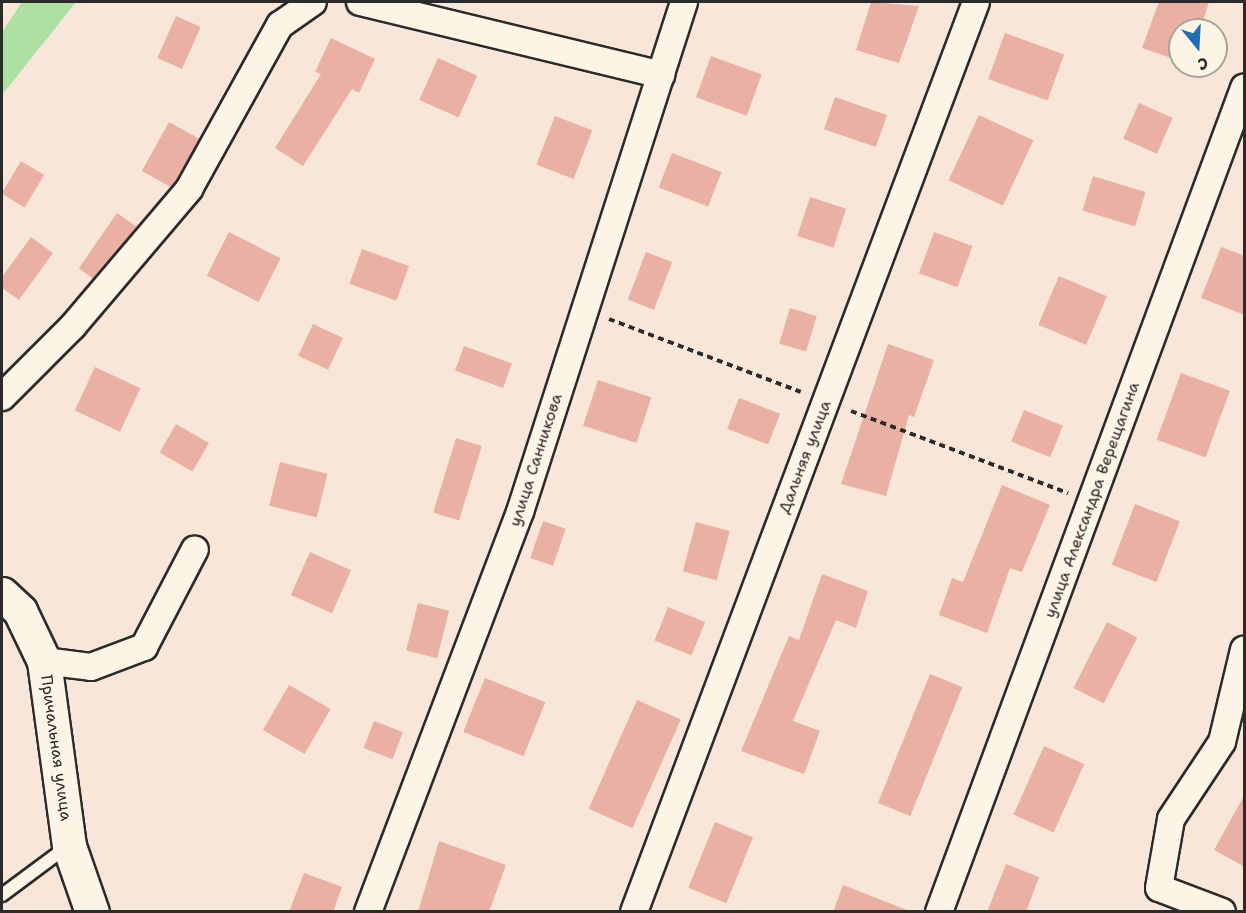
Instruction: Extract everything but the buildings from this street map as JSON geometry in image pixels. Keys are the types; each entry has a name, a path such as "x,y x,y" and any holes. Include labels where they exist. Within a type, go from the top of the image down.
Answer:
{"street":[{"path":"2,398 73,326 189,189 280,25 313,2"},
{"path":"360,2 661,75"},
{"name":"улица Санникова","path":"368,912 520,512 684,2"},
{"name":"Дальняя улица","path":"634,912 975,2"},
{"name":"улица Александра Верещагина","path":"939,912 1245,88"},
{"path":"44,661 91,667 144,648 195,549"},
{"name":"Причальная улица","path":"2,594 20,611 44,661 69,846 92,912"},
{"path":"1222,912 1159,888 1171,819 1222,742 1245,650"}],"lane":[{"path":"2,895 69,846"}],"green space":[{"path":"22,2 76,2 2,95 2,32"}]}
